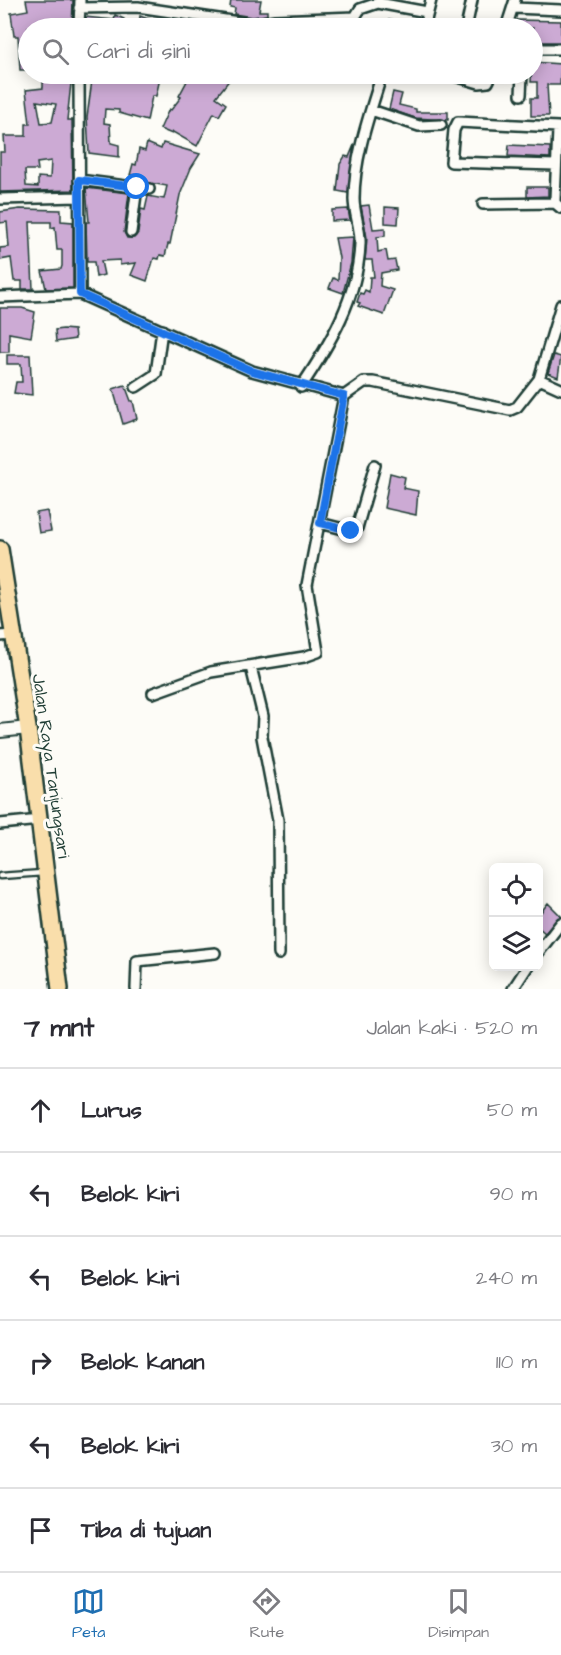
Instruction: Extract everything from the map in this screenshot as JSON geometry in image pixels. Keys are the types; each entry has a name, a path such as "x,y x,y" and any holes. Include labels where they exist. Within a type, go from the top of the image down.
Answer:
{"highway":[{"name":"Jalan Raya Tanjungsari","path":"0,549 7,635 28,728 60,989"}],"street":[{"path":"426,18 431,0"},
{"path":"468,18 472,0"},
{"path":"79,4 126,3 216,18"},
{"path":"328,18 355,17 360,9 378,3 427,12"},
{"path":"515,4 561,10"},
{"path":"543,49 561,49"},
{"path":"79,84 80,294"},
{"path":"301,387 330,343 348,301 358,264 360,242 354,199 359,162 379,84"},
{"path":"521,95 522,84"},
{"path":"371,110 419,126 441,125"},
{"path":"483,204 558,206 558,172 558,130 555,125 458,122 454,130 451,162 558,172"},
{"path":"79,180 149,189"},
{"path":"131,232 137,187"},
{"path":"0,199 79,197"},
{"path":"0,297 80,294 252,371 301,387 344,396"},
{"path":"153,693 211,672 318,652 307,585 344,396 364,382 373,382 510,410 517,407 539,379 561,305"},
{"path":"136,387 156,374 162,330"},
{"path":"539,379 561,389"},
{"path":"320,523 351,531 357,528 375,465"},
{"path":"251,666 263,716 262,737 278,819 279,954"},
{"path":"0,731 28,728"},
{"path":"0,824 40,820"},
{"path":"543,946 561,923"},
{"path":"136,989 137,961 215,953"},
{"path":"513,989 525,971"}],"lane":[{"path":"0,876 46,873"}],"building":[{"path":"26,0 73,0 72,18 18,18 18,36 14,36 11,13 28,10"},
{"path":"231,0 261,0 259,11 267,11 267,15 252,17 234,14 235,8 230,7"},
{"path":"543,21 561,21 561,42 543,42"},
{"path":"543,63 561,64 560,85 547,85 549,116 531,116 531,98 537,98 537,84 543,84"},
{"path":"43,84 71,84 67,120 72,120 73,190 0,192 0,152 5,152 4,136 26,136 26,124 30,124 26,90 43,88","holes":["37,101 56,104 52,122 41,123","51,161 50,178 38,177 38,187 26,186 25,170 38,170 37,163"]},
{"path":"91,84 159,84 156,96 152,96 147,121 119,113 119,110 105,109 104,123 110,124 111,143 119,145 119,157 89,153 87,117"},
{"path":"185,84 226,84 216,97 226,104 219,116 214,113 197,146 173,132 172,134 160,129 169,109 171,110 181,97 179,96"},
{"path":"393,92 402,94 399,105 416,109 416,112 448,112 448,120 415,118 389,109"},
{"path":"147,143 161,149 163,143 200,154 191,168 180,195 170,244 168,244 165,256 160,255 159,259 154,258 147,281 131,275 136,263 120,265 120,260 101,261 104,275 96,277 94,262 87,262 86,222 89,222 86,188 129,193 124,232 127,238 134,238 138,233 141,209 145,210 148,196 164,199 167,186 134,180 135,175 130,175 133,164 136,165 139,149 145,151"},
{"path":"354,145 348,193 337,191 340,164 345,156 349,157"},
{"path":"509,145 550,147 550,158 508,156"},
{"path":"527,187 548,187 548,196 527,197"},
{"path":"369,205 373,229 385,228 385,236 377,237 378,252 386,250 388,261 395,260 397,270 381,273 380,286 393,290 384,315 358,306 360,303 357,302 360,293 363,294 365,290 369,292 370,277 374,277 372,260 365,260 367,238 361,206"},
{"path":"385,207 399,208 398,224 385,223"},
{"path":"20,209 61,210 61,221 73,222 73,288 46,289 42,271 61,269 62,266 62,250 57,250 55,227 51,228 51,222 30,222 33,289 22,289 22,281 14,281 11,258 0,260 0,248 9,247 7,222 0,223 0,212"},
{"path":"348,209 350,220 332,221 332,210"},
{"path":"353,237 351,263 343,293 329,288 333,278 338,280 339,258 335,238"},
{"path":"0,308 22,308 35,312 31,337 9,333 9,352 0,352"},
{"path":"55,330 74,330 75,339 56,342"},
{"path":"7,355 30,355 32,395 14,393 16,382 22,382 21,364 7,364"},
{"path":"554,355 561,357 558,377 548,373"},
{"path":"125,385 133,401 137,419 123,424 113,389"},
{"path":"390,473 405,477 403,488 418,491 416,515 384,508"},
{"path":"47,511 51,531 39,533 36,513"},
{"path":"548,903 561,916 545,933 543,931 543,910"}],"route":[{"path":"137,187 79,180 80,294 252,371 301,387 344,396 329,464 320,523 351,531"}]}
